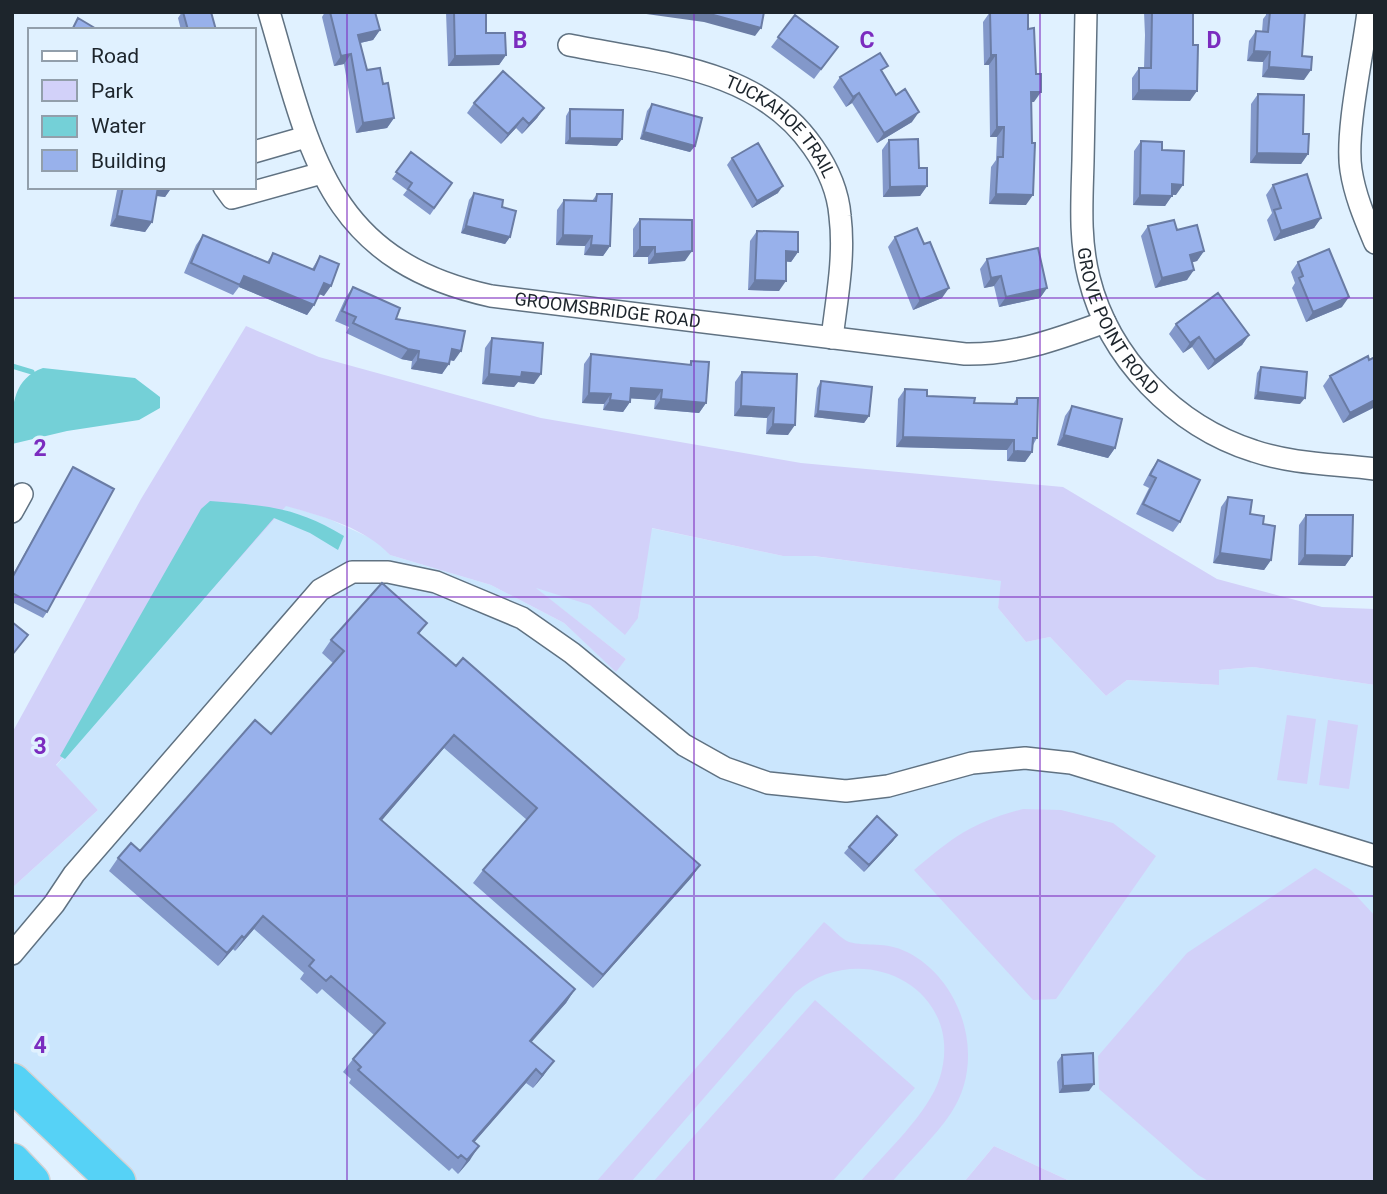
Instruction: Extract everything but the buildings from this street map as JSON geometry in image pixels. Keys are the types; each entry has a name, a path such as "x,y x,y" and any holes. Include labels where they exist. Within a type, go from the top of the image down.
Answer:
{"highway":[{"path":"12,1082 117,1182"},
{"path":"12,1162 31,1182"}],"street":[{"name":"GROOMSBRIDGE ROAD","path":"269,12 306,137 322,173 346,211 377,247 414,271 456,288 491,296 965,355 991,355 1040,346 1105,322"},
{"name":"GROVE POINT ROAD","path":"1086,12 1081,231 1089,278 1105,322 1124,356 1152,389 1184,417 1221,439 1283,459 1375,469"},
{"path":"1368,12 1351,140 1350,168 1359,205 1375,243"},
{"name":"TUCKAHOE TRAIL","path":"569,45 728,79 767,99 799,126 825,165 840,213 842,252 832,338"},
{"path":"256,151 306,137"},
{"path":"225,189 232,198 322,173"},
{"path":"12,954 54,904 74,874 320,590 352,572 388,572 436,582 522,618 572,653 684,745 725,768 768,783 846,791 888,786 972,763 1025,758 1071,763 1375,856"}],"shaded area":[{"path":"285,505 327,518 379,542 390,555 491,585 564,623 616,671 626,659 534,587 638,618 651,528 783,556 813,556 1002,581 998,608 1026,642 1050,637 1106,696 1127,680 1218,685 1219,670 1253,667 1375,685 1375,1182 1072,1182 994,1146 964,1182 127,1182 12,1058 12,888 98,810 56,766"}],"green space":[{"path":"246,326 319,357 541,418 801,463 1063,487 1217,579 1322,607 1375,609 1375,685 1253,667 1219,670 1219,685 1127,680 1106,696 1050,637 1026,642 998,608 1001,581 814,556 783,556 652,528 638,618 625,635 590,605 536,588 626,659 616,672 564,623 491,585 390,555 380,545 355,530 286,506 56,765 98,810 12,888 12,733 141,499"},
{"path":"1287,715 1316,719 1307,784 1277,780"},
{"path":"1328,720 1358,725 1349,789 1319,785"},
{"path":"1023,809 1061,810 1113,823 1156,856 1056,999 1033,1000 914,870 976,825"},
{"path":"1315,868 1351,890 1375,916 1375,1182 1210,1182 1198,1175 1099,1089 1098,1056 1187,953"},
{"path":"824,922 849,942 891,946 907,952 926,965 943,982 955,1001 964,1023 968,1046 967,1069 962,1092 951,1113 930,1139 892,1182 860,1182 926,1105 940,1077 944,1045 938,1018 923,996 902,980 877,971 849,969 821,976 795,993 631,1182 596,1182"},
{"path":"815,1000 915,1088 832,1182 653,1182"},
{"path":"994,1146 1072,1182 964,1182"}],"water":[{"path":"43,368 135,378 160,397 160,408 139,420 67,431 12,444 13,410 18,389 32,373"},
{"path":"210,501 280,509 310,519 344,536 338,550 310,533 274,518 65,759 60,756 201,509"}],"waterway":[{"path":"12,366 32,372"}]}
